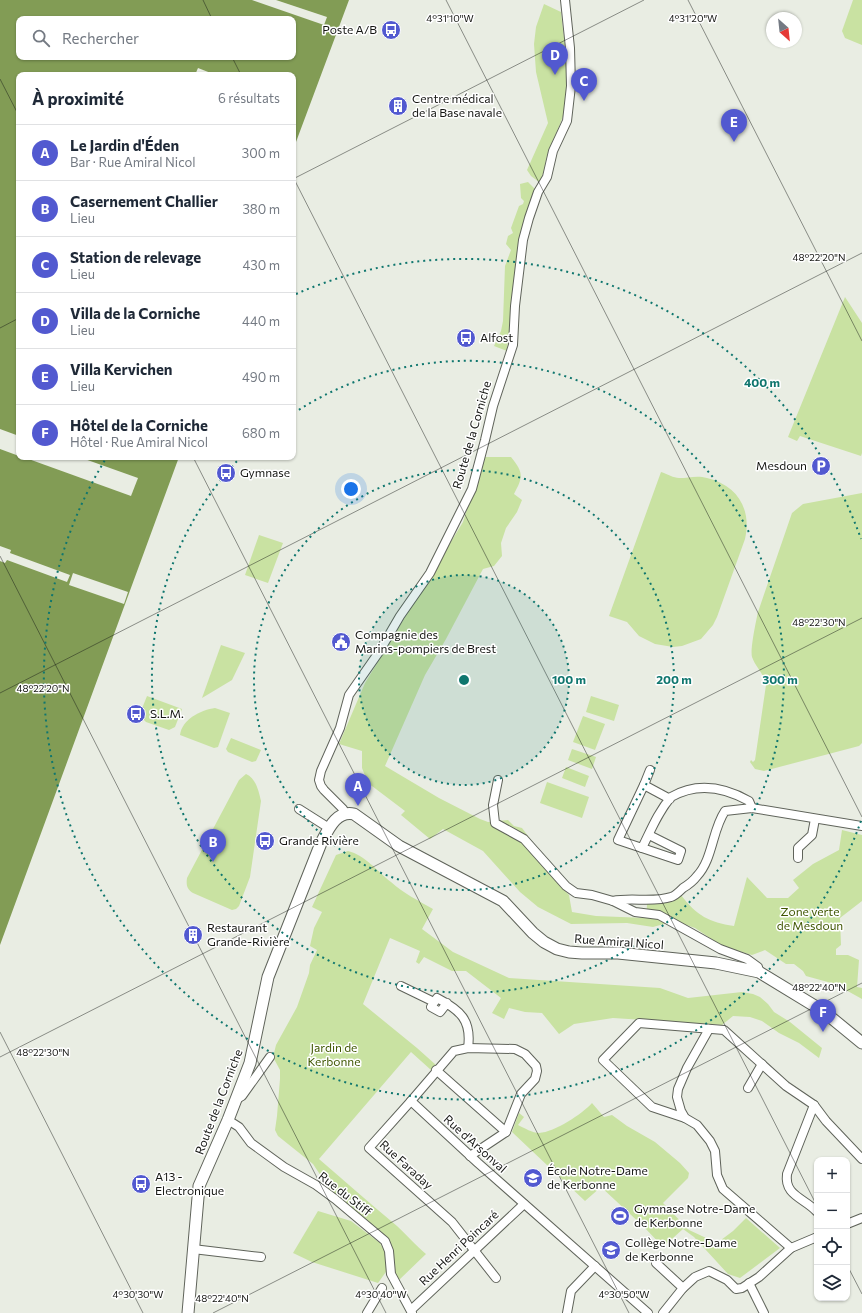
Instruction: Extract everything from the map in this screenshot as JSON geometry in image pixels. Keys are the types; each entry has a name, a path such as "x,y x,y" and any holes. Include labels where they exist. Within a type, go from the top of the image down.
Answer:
{"street":[{"name":"Route de la Corniche","path":"188,1313 199,1186 228,1120 250,1063 268,977 321,844 329,828 340,816 345,813 321,786 319,780 320,771 340,728 349,695 379,652 400,616 430,573 472,489 493,406 513,345 515,306 525,232 538,192 547,177 553,151 568,121 571,86 570,48 564,1"},
{"path":"649,834 682,851 678,860 618,840 650,770"},
{"path":"498,780 493,805 495,823 524,839 566,886 576,893 592,895 613,901 635,912 659,915 720,949 747,958 758,967 759,972"},
{"path":"644,785 670,798"},
{"path":"642,848 657,817 670,798 685,790 706,787 716,788 737,794 749,800 752,808"},
{"path":"613,901 624,899 643,900 672,897 685,887 698,875 706,861 718,826 725,811 752,808 862,826"},
{"path":"299,809 329,828"},
{"name":"Rue Amiral Nicol","path":"345,813 354,814 399,846 503,901 533,933 556,949 582,954 618,953 716,963 759,972 823,1011 862,1043"},
{"path":"798,858 798,848 812,835 815,819"},
{"path":"401,986 434,1002"},
{"path":"447,1003 440,1012 431,1007 437,998 447,1003 458,1010 467,1022 469,1039 468,1048 515,1050 525,1054 536,1066 537,1072 535,1079 521,1094 506,1132 470,1156"},
{"path":"791,1248 724,1189 717,1175 715,1151 710,1141 696,1125 684,1118 652,1107 603,1060 639,1023 724,1030 786,1086 814,1105 826,1121 862,1160"},
{"path":"684,1118 678,1104 678,1089 687,1068 709,1029"},
{"name":"Rue Faraday","path":"468,1048 454,1051 369,1148 452,1222 496,1278"},
{"path":"236,1099 242,1096 270,1057"},
{"path":"748,1088 762,1064"},
{"path":"436,1070 506,1132"},
{"name":"Rue d'Arsonval","path":"411,1101 470,1156 648,1313"},
{"path":"814,1105 786,1179 790,1190 814,1210"},
{"name":"Rue du Stiff","path":"228,1120 239,1127 252,1143 267,1155 316,1185 385,1241 389,1251 391,1274 411,1312"},
{"name":"Rue Henri Poincaré","path":"411,1312 524,1204"},
{"path":"850,1223 862,1218"},
{"path":"663,1313 683,1288 695,1277 709,1271 727,1280 736,1289 742,1288 770,1269 791,1248 814,1238"},
{"path":"193,1249 261,1257"},
{"path":"656,1263 683,1288"},
{"path":"567,1313 571,1291 595,1266"},
{"path":"749,1283 764,1313"},
{"path":"367,1313 382,1288"}],"green space":[{"path":"853,0 862,0 862,45 845,38 842,31"},
{"path":"544,4 561,12 567,61 568,86 565,110 562,120 547,154 543,174 539,182 531,176 527,170 548,123 536,72 534,44 536,27"},
{"path":"528,182 535,189 515,273 507,351 494,346 501,331 503,321 505,266 511,250 506,244 508,236 513,233 511,228 519,206 523,204 524,201 521,198 520,184"},
{"path":"845,297 862,323 861,456 800,436 797,441 788,437"},
{"name":"Zone verte de Mesdoun","path":"484,457 511,457 518,467 521,475 514,494 522,500 517,512 506,528 501,543 502,556 494,566 483,569 425,675 385,766 439,798 480,819 488,822 508,820 514,826 522,828 534,844 529,850 569,895 572,912 596,916 646,918 647,905 645,895 681,895 698,913 704,917 734,926 747,877 767,898 788,898 799,888 793,880 813,864 839,850 842,830 862,835 862,901 840,918 841,945 836,949 836,955 848,955 859,960 857,987 862,988 862,999 835,984 806,976 803,971 794,964 786,964 765,950 752,955 722,946 695,928 675,921 653,927 627,923 571,924 538,907 520,892 483,851 443,829 430,839 401,815 405,811 368,783 362,768 362,751 339,744 365,683 463,522"},
{"path":"661,472 677,478 707,478 718,481 727,486 734,492 744,508 747,528 745,539 713,625 701,639 682,646 673,647 655,644 639,636 627,622 609,616"},
{"path":"862,493 862,743 859,746 764,771 755,769 750,762 751,760 753,762 755,760 766,685 764,677 752,657 752,642 758,612 792,513 803,504"},
{"path":"259,535 283,543 268,583 245,575"},
{"path":"221,645 245,653 232,680 202,698"},
{"path":"147,696 182,709 175,727 169,730 146,722 143,719 141,711"},
{"path":"591,696 619,705 614,721 586,712"},
{"path":"215,708 230,713 218,747 214,748 180,735 184,724 193,716"},
{"path":"583,716 605,724 595,750 573,742"},
{"path":"231,738 261,750 256,761 252,762 228,752 226,749"},
{"path":"572,749 596,757 592,769 568,760"},
{"path":"566,767 589,776 585,787 562,778"},
{"path":"246,774 255,782 261,801 250,877 239,906 232,910 193,893 188,888 187,878 239,780"},
{"path":"547,782 589,797 582,818 540,803"},
{"name":"Jardin de Kerbonne","path":"348,851 360,856 401,890 433,909 422,929 453,952 509,978 660,988 688,998 742,992 753,994 760,997 774,1012 790,1022 822,1048 819,1058 799,1043 779,1033 762,1021 750,1017 733,1016 722,1025 613,1018 574,1024 559,1034 542,1013 525,1012 509,1008 504,1019 492,1013 501,998 466,971 452,971 424,957 419,964 416,962 420,951 390,938 363,1004 436,1065 431,1070 411,1052 319,1159 397,1226 426,1254 399,1280 395,1274 392,1252 333,1194 313,1164 278,1136 275,1130 280,1070 273,1057 276,1045 297,1007 309,973 310,965 317,950 310,946 314,928 322,912 312,907 336,855"},
{"path":"592,1103 604,1117 612,1115 627,1126 655,1142 680,1163 689,1173 688,1178 663,1203 689,1230 717,1243 733,1231 746,1218 780,1248 740,1278 728,1274 694,1237 683,1229 663,1247 601,1187 585,1201 512,1132 519,1113 524,1117 518,1125 539,1133 553,1129 568,1122"},
{"path":"318,1211 351,1221 380,1243 386,1254 388,1269 378,1283 312,1262 293,1253"}],"shaded area":[{"path":"0,0 349,0 296,142 296,72 16,72 16,460 178,460 0,945"}],"pier":[{"path":"252,0 276,0 327,17 324,25"},
{"path":"198,68 208,72 196,72"},
{"path":"0,429 16,435 16,455 0,449"},
{"path":"31,460 87,460 138,478 131,496"},
{"path":"0,546 11,550 10,553 70,575 67,582 7,560 5,563 0,561"},
{"path":"73,573 128,592 124,604 69,585"}],"place":[{"name":"Poste A/B","path":"391,30"},
{"name":"Villa de la Corniche","path":"555,75"},
{"name":"Station de relevage","path":"584,101"},
{"name":"Centre médical de la Base navale","path":"398,106"},
{"name":"Villa Kervichen","path":"734,142"},
{"name":"Alfost","path":"466,338"},
{"name":"Mesdoun","path":"821,466"},
{"name":"Gymnase","path":"226,473"},
{"name":"Compagnie des Marins-pompiers de Brest","path":"341,642"},
{"name":"S.L.M.","path":"136,714"},
{"name":"Le Jardin d'Éden","path":"358,806"},
{"name":"Grande Rivière","path":"265,841"},
{"name":"Casernement Challier","path":"213,862"},
{"name":"Restaurant Grande-Rivière","path":"193,935"},
{"name":"Hôtel de la Corniche","path":"823,1032"},
{"name":"École Notre-Dame de Kerbonne","path":"533,1178"},
{"name":"A13 - Electronique","path":"141,1184"},
{"name":"Gymnase Notre-Dame de Kerbonne","path":"620,1216"},
{"name":"Collège Notre-Dame de Kerbonne","path":"611,1250"}]}
